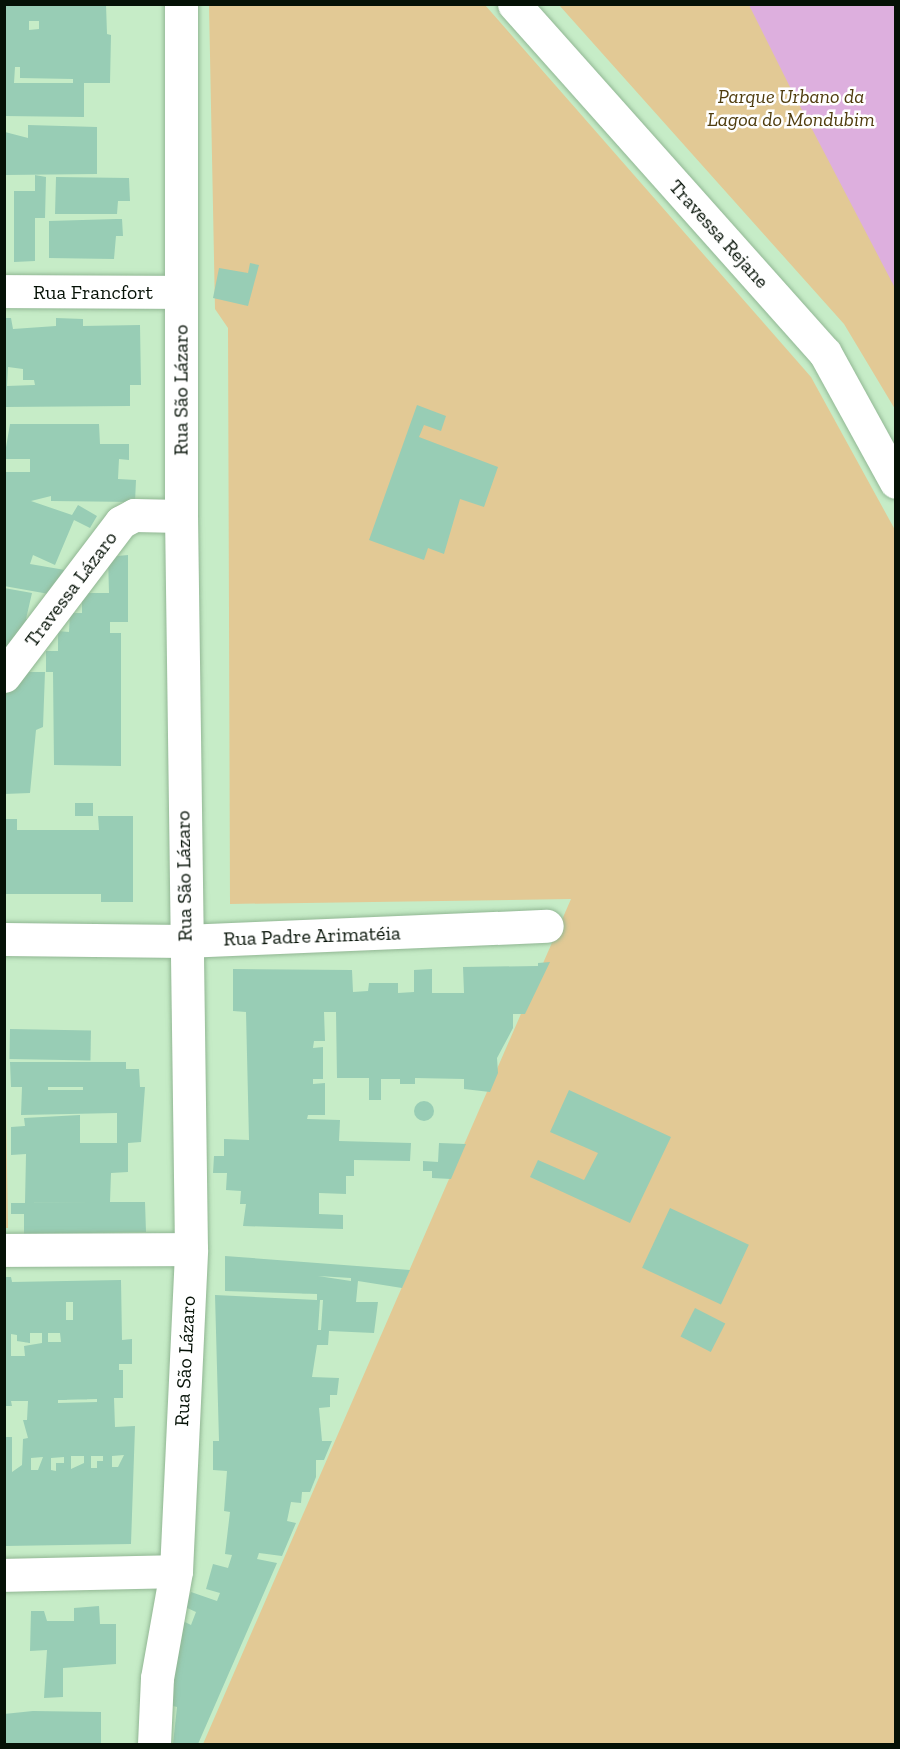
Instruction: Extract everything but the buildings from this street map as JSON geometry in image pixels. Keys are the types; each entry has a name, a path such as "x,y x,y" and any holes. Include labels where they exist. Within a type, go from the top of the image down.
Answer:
{"street":[{"name":"Rua São Lázaro","path":"154,1744 157,1678 176,1571 191,1249 184,941 181,4"},
{"name":"Travessa Rejane","path":"514,4 825,352 896,482"},
{"name":"Rua Francfort","path":"4,291 181,292"},
{"name":"Travessa Lázaro","path":"4,675 121,522 134,514 181,516"},
{"name":"Rua Padre Arimatéia","path":"4,939 184,941 546,926"},
{"path":"4,1250 191,1249"},
{"path":"4,1575 176,1571"}],"green space":[{"path":"209,5 485,5 811,377 895,530 895,1744 203,1744 571,899 230,904 228,328 215,309"},
{"name":"Parque Urbano da Lagoa do Mondubim","path":"559,5 895,5 895,409 844,324"},
{"path":"5,1048 8,1228 4,1228"}],"shaded area":[{"path":"749,5 895,5 895,288 789,85"}]}
